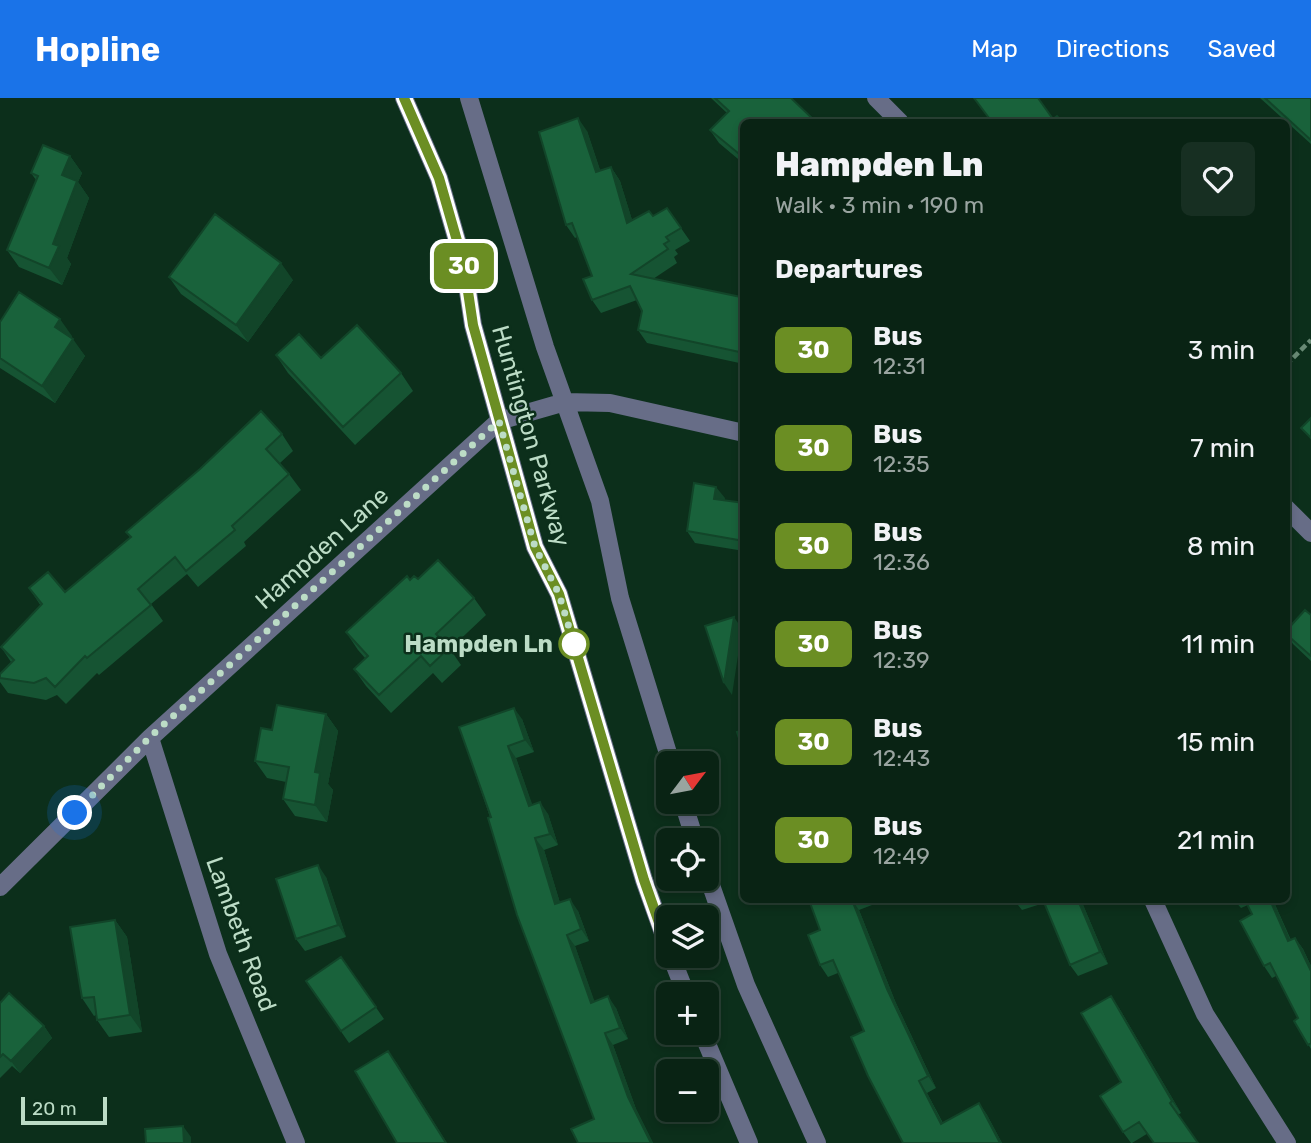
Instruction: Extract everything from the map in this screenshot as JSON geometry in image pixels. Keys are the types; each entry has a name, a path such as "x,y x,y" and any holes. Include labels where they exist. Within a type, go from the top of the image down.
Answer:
{"street":[{"name":"Huntington Parkway","path":"404,98 439,178 464,265 473,325 535,547 562,605 656,914"},
{"name":"Huntington Parkway","path":"469,98 565,402 600,501 620,598 667,751"},
{"path":"876,98 897,119"},
{"name":"Hampden Lane","path":"0,887 150,737 499,421 565,402 610,403 740,432"},
{"path":"1290,512 1311,533"},
{"name":"Lambeth Road","path":"150,737 218,954 296,1143"},
{"path":"713,891 746,985 817,1143"},
{"path":"1154,903 1205,1014 1287,1143"},
{"path":"708,1045 749,1143"}],"path":[{"path":"1290,361 1311,340"}],"building":[{"path":"715,98 791,98 813,119 740,119 740,155 710,130 729,111"},
{"path":"974,98 1038,98 1053,119 990,119"},
{"path":"1265,98 1311,98 1311,140 1290,119"},
{"path":"578,118 596,172 611,167 627,223 649,211 653,216 667,208 681,228 666,237 669,241 664,244 668,249 631,274 740,297 740,352 638,330 642,311 630,286 592,300 583,279 592,276 572,223 566,225 539,132"},
{"path":"43,145 70,156 62,175 77,181 53,244 59,246 49,268 7,250 38,176 31,173"},
{"path":"215,214 281,263 236,325 169,277"},
{"path":"19,292 60,319 55,327 73,339 42,386 0,358 0,322"},
{"path":"357,325 401,373 343,427 276,355 299,334 321,358"},
{"path":"261,411 282,434 266,449 289,474 232,526 235,530 186,571 175,557 138,589 151,605 87,658 85,656 55,687 46,678 34,683 0,678 0,674 14,660 1,647 42,604 29,588 48,572 65,592 131,537 126,532 200,469"},
{"path":"1311,418 1311,438 1301,428"},
{"path":"694,483 716,487 714,499 740,502 740,540 687,531"},
{"path":"438,560 474,598 436,634 449,648 430,666 421,656 379,695 354,669 368,656 346,632 407,576 410,580 414,576 418,579"},
{"path":"1305,610 1311,615 1311,656 1290,638 1290,627"},
{"path":"734,617 724,683 705,626"},
{"path":"277,705 326,714 315,772 320,773 315,805 283,799 289,767 255,761 261,728 272,730"},
{"path":"514,708 525,740 508,746 529,806 540,802 550,834 535,838 555,904 570,899 581,929 567,935 591,1003 608,996 620,1028 605,1033 628,1097 651,1143 578,1143 571,1129 594,1119 517,915 488,818 491,817 459,727"},
{"path":"318,865 338,925 296,939 276,879"},
{"path":"810,903 853,903 887,989 928,1076 919,1081 941,1124 979,1103 1000,1143 903,1143 851,1037 864,1031 833,960 820,965 808,935 820,930"},
{"path":"1044,903 1079,903 1100,952 1070,965"},
{"path":"1246,903 1271,903 1288,941 1295,938 1311,971 1311,1043 1308,1045 1294,1021 1298,1018 1270,963 1264,966 1240,921 1252,914"},
{"path":"115,920 130,1015 97,1020 94,997 82,998 70,927"},
{"path":"341,957 376,1007 341,1031 306,981"},
{"path":"9,993 44,1026 11,1061 3,1054 0,1057 0,1003"},
{"path":"1111,996 1172,1101 1170,1103 1198,1143 1154,1143 1139,1122 1123,1132 1100,1096 1121,1082 1081,1013"},
{"path":"388,1051 446,1143 397,1143 355,1071"},
{"path":"183,1126 184,1143 146,1143 145,1129"}],"bus line":[{"name":"30","path":"404,98 439,178 464,265 473,325 535,547 559,594 656,914"}],"place":[{"name":"Hampden Ln","path":"574,644"}],"route":[{"path":"75,813 150,737 499,421 535,547 559,594 574,644"}]}
